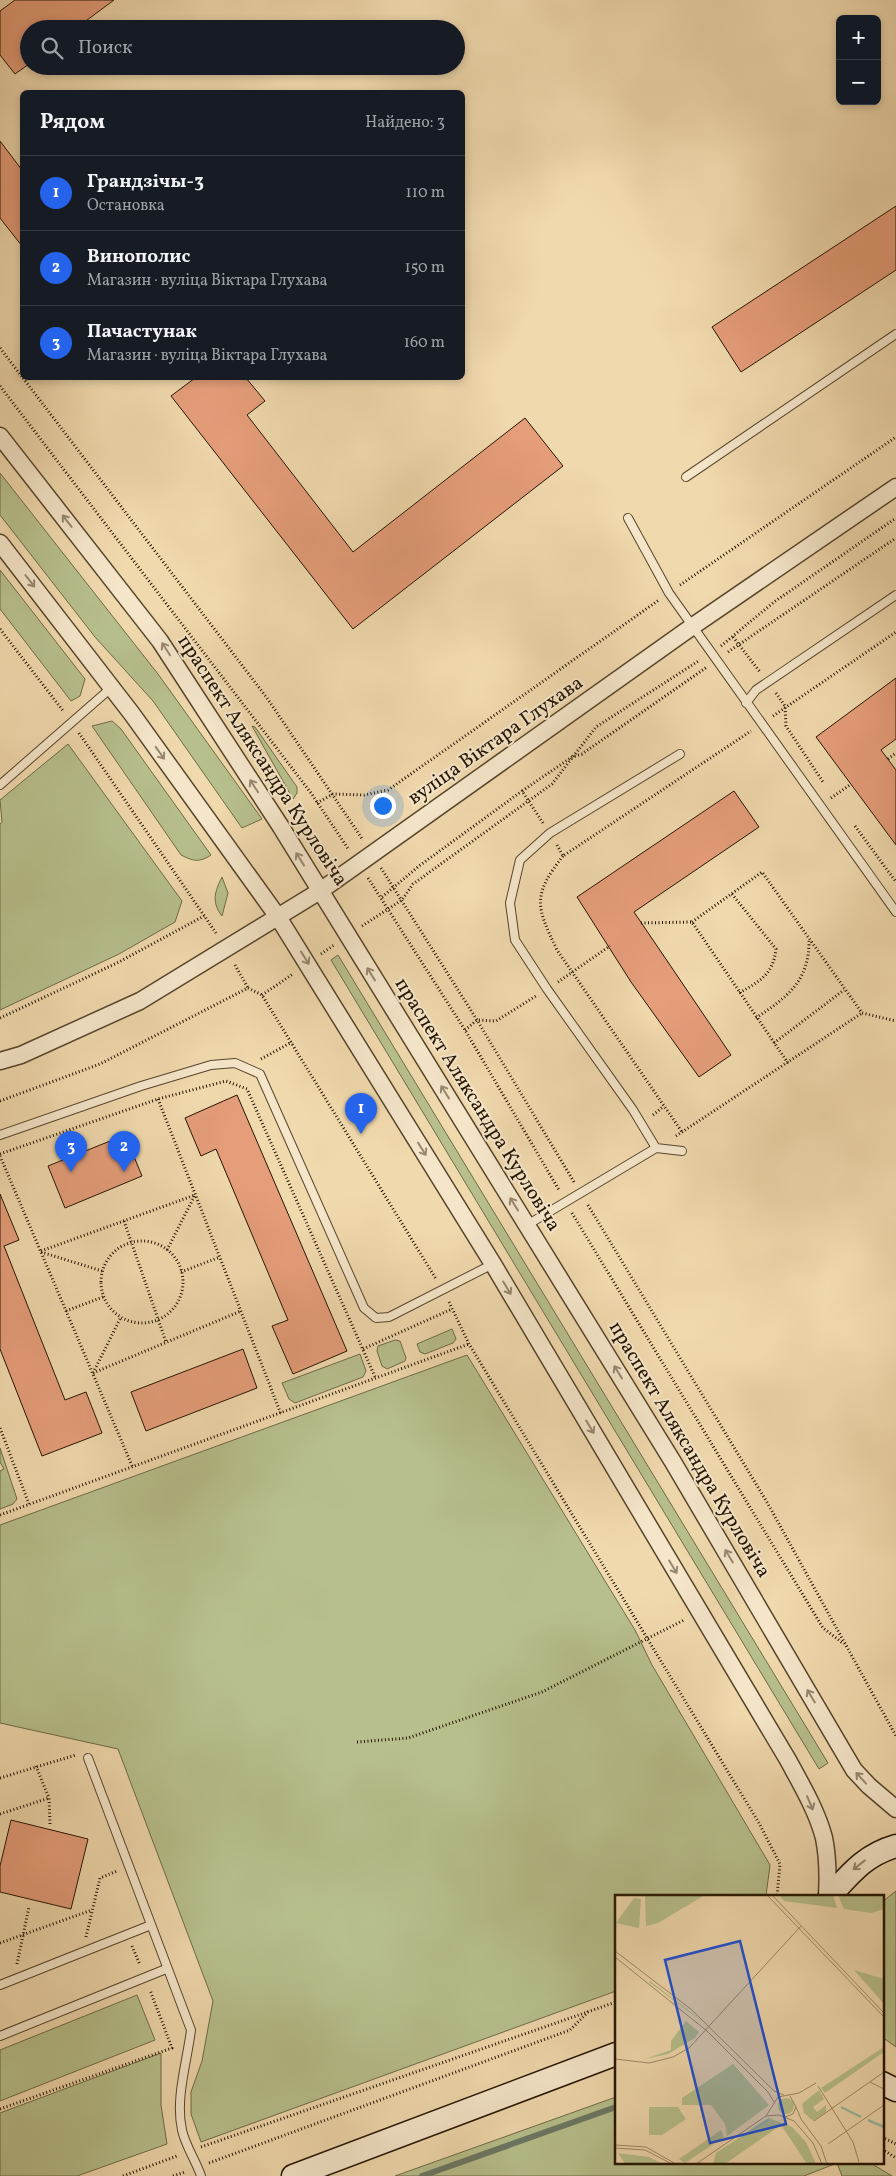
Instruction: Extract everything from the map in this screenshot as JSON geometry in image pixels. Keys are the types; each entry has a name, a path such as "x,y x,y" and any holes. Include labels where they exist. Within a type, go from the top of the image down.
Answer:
{"main road":[{"path":"830,1895 857,1866 882,1850 896,1846"},
{"path":"293,2176 615,2054"},
{"path":"884,2084 896,2090"}],"street":[{"name":"праспект Аляксандра Курловіча","path":"0,436 160,641 320,891 673,1462 854,1770 869,1786 896,1809"},
{"name":"вуліца Віктара Глухава","path":"0,1061 21,1054 140,1001 320,891 693,626 896,487"},
{"path":"0,543 111,688 278,917 493,1264 788,1760 808,1799 824,1837 829,1895"}],"lane":[{"path":"686,477 896,334"},
{"path":"628,518 669,593 896,912"},
{"path":"746,703 756,690 896,595"},
{"path":"0,785 111,688"},
{"path":"656,1148 633,1110 515,940 510,903 520,860 550,833 680,754"},
{"path":"0,1134 141,1086 211,1065 235,1063 260,1074 364,1308 376,1318 389,1317 493,1264"},
{"path":"527,1225 656,1148 682,1151"},
{"path":"88,1758 190,2030 187,2066 180,2100 182,2131 201,2176"},
{"path":"0,1985 151,1925"},
{"path":"0,2036 166,1969"}],"path":[{"path":"0,348 20,373"},
{"path":"25,380 267,698 332,794"},
{"path":"0,386 317,803 332,794 364,795 388,790 896,437"},
{"path":"262,994 402,900 413,884 552,784 596,727 712,652 774,602 896,518"},
{"path":"572,757 582,754 896,538"},
{"path":"0,629 71,722 188,889 216,933"},
{"path":"839,804 786,726 785,706 896,632"},
{"path":"726,749 762,724"},
{"path":"888,759 896,753"},
{"path":"820,806 851,784"},
{"path":"382,897 419,866 457,841 522,792"},
{"path":"850,820 896,882"},
{"path":"562,856 545,880 539,900 545,924 557,950 682,1132 862,1013"},
{"path":"641,923 692,922 762,872 862,1013 896,1021"},
{"path":"732,894 776,949 774,964 763,979 739,993"},
{"path":"402,900 477,1020 768,1504 896,1736"},
{"path":"389,909 465,1030 566,1202 823,1628 846,1646"},
{"path":"0,1018 117,963 204,916"},
{"path":"692,922 788,1063"},
{"path":"756,1018 783,1000 796,986 806,968 809,940"},
{"path":"465,1030 477,1020 496,1021 610,946"},
{"path":"233,962 248,988 262,994 443,1291 469,1344 759,1823 780,1864 777,1895"},
{"path":"0,1100 100,1064 248,988"},
{"path":"774,1043 844,990"},
{"path":"133,1468 0,1155 158,1100 226,1081 247,1088 376,1379"},
{"path":"158,1100 281,1414"},
{"path":"41,1251 195,1194"},
{"path":"167,1250 195,1194"},
{"path":"124,1221 166,1342"},
{"path":"142,1241 155,1244 167,1250 176,1260 181,1272 182,1286 179,1299 172,1310 158,1319 147,1323 121,1318 110,1308 103,1297 102,1271 108,1259 118,1249 131,1243 142,1241"},
{"path":"41,1251 102,1271"},
{"path":"181,1272 220,1257"},
{"path":"66,1311 103,1297"},
{"path":"363,1349 452,1309"},
{"path":"92,1373 241,1311"},
{"path":"92,1373 121,1318"},
{"path":"0,1515 469,1344"},
{"path":"0,1428 29,1504"},
{"path":"357,1742 408,1738 542,1692 700,1612"},
{"path":"0,1778 81,1754"},
{"path":"36,1766 49,1798 50,1824"},
{"path":"0,1814 49,1798"},
{"path":"84,1944 100,1878 125,1868"},
{"path":"15,1970 29,1908"},
{"path":"0,1943 92,1910"},
{"path":"0,2109 172,2048 127,1934"},
{"path":"123,2176 191,2150 615,2002"},
{"path":"173,2176 570,2030 589,2010"},
{"path":"884,2137 896,2144"},
{"path":"884,2151 896,2158"}],"green space":[{"path":"0,473 158,674 262,819 242,828 153,701 95,637 0,515"},
{"path":"0,570 85,679 80,696 71,701 0,609"},
{"path":"112,721 121,729 211,855 196,860 181,855 92,726"},
{"path":"252,726 255,727 297,787 297,793 293,799"},
{"path":"68,744 182,901 175,922 119,954 0,1010 0,824 2,822 0,800"},
{"path":"222,877 228,893 222,916 216,906 215,896"},
{"path":"338,955 828,1763 819,1769 331,960"},
{"path":"452,1329 456,1339 453,1343 425,1354 420,1352 417,1344"},
{"path":"395,1340 400,1341 406,1358 405,1361 387,1369 382,1366 377,1351 378,1346"},
{"path":"360,1354 366,1371 363,1377 295,1403 289,1399 282,1383"},
{"path":"467,1355 635,1630 652,1665 770,1865 766,1895 615,1895 615,1991 201,2142 191,2114 191,2092 202,2061 213,2001 118,1749 0,1723 0,1525"},
{"path":"0,1448 17,1499 13,1504 0,1509 0,1471 4,1469 0,1462"},
{"path":"896,1891 896,2047 884,2038 884,1900"},
{"path":"137,1995 155,2040 0,2101 0,2050"},
{"path":"161,2053 161,2105 167,2144 77,2176 0,2176 0,2113"},
{"path":"615,2097 615,2164 834,2164 804,2176 395,2176"},
{"path":"837,2164 872,2164 892,2176 842,2176"}],"building":[{"path":"15,0 114,0 87,20 20,20 20,70 15,74 0,55 0,11"},
{"path":"0,141 20,167 20,243 0,218"},
{"path":"896,206 896,270 741,372 712,327"},
{"path":"192,380 248,380 265,401 247,415 353,552 525,418 563,466 353,629 171,396"},
{"path":"896,678 896,739 881,750 896,770 896,845 816,737"},
{"path":"734,791 759,827 634,912 731,1055 699,1077 631,982 577,897"},
{"path":"237,1095 347,1351 293,1374 272,1326 288,1320 216,1149 201,1156 185,1118"},
{"path":"125,1135 142,1176 65,1208 48,1166"},
{"path":"0,1194 19,1240 4,1246 65,1400 86,1392 102,1433 42,1456 0,1349"},
{"path":"243,1349 257,1388 146,1431 131,1392"},
{"path":"11,1820 88,1839 71,1909 0,1892 0,1866"}],"waterway":[{"path":"422,2176 615,2107"}],"place":[{"name":"Грандзічы-3","path":"361,1134"},
{"name":"Пачастунак","path":"71,1172"},
{"name":"Винополис","path":"124,1172"}]}
